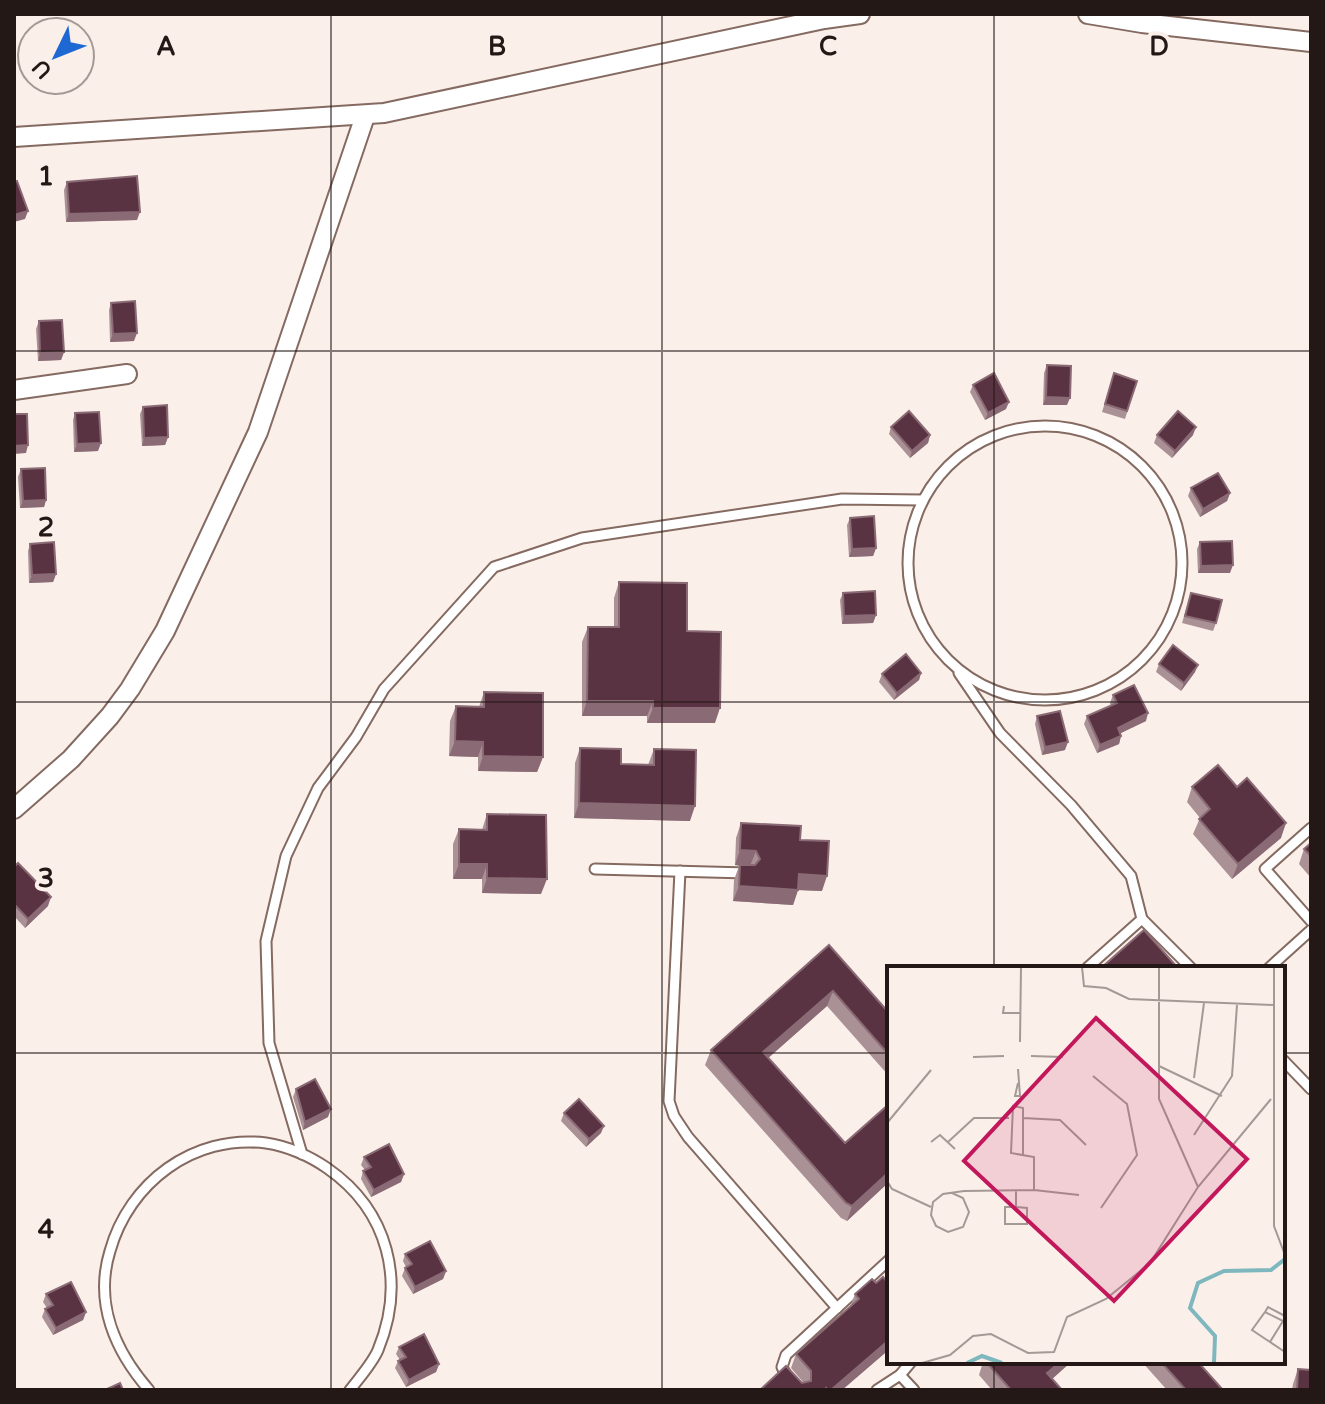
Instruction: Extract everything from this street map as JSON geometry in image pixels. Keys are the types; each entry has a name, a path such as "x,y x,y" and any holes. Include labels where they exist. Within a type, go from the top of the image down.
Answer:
{"street":[{"path":"14,137 365,116 860,14"},
{"path":"1088,14 1311,42"},
{"path":"14,809 71,759 110,716 165,631 258,432 365,116"},
{"path":"14,390 127,374"}],"lane":[{"path":"957,669 997,693 1042,702 1088,695 1129,674 1161,640 1179,600 1183,555 1173,511 1149,473 1115,444 1073,428 1028,426 985,438 948,464 922,500 908,544 910,590 926,634 957,669 1000,733 1071,805 1131,876 1142,919 1189,966"},
{"path":"302,1154 269,1043 266,941 286,856 318,788 356,737 384,689 494,567 582,538 842,499 922,500"},
{"path":"1311,828 1265,869 1311,921"},
{"path":"595,869 747,873"},
{"path":"680,871 669,1101 674,1116 688,1137 837,1308"},
{"path":"1089,966 1142,919"},
{"path":"1271,966 1311,930"},
{"path":"1285,1062 1311,1089"},
{"path":"149,1390 129,1366 113,1334 105,1299 106,1263 116,1228 141,1190 177,1161 220,1145 266,1143 310,1157 348,1183 376,1220 391,1264 391,1310 382,1339 377,1353 350,1390"},
{"path":"800,1390 786,1375 783,1360 837,1308 879,1277 887,1263"},
{"path":"877,1390 900,1375 909,1364"},
{"path":"900,1375 914,1390"}],"building":[{"path":"137,176 140,212 69,214 67,182"},
{"path":"17,181 28,211 14,215 14,182"},
{"path":"135,301 137,333 113,334 111,303"},
{"path":"62,320 64,352 40,353 39,321"},
{"path":"1047,365 1071,366 1070,398 1046,397"},
{"path":"994,373 1009,402 988,413 973,385"},
{"path":"1114,373 1137,381 1127,411 1105,404"},
{"path":"167,405 168,437 144,438 143,407"},
{"path":"909,411 930,435 912,451 891,427"},
{"path":"1178,411 1196,427 1175,451 1157,435"},
{"path":"99,412 101,443 77,444 75,413"},
{"path":"14,414 27,414 28,445 14,446"},
{"path":"45,468 46,500 23,501 21,469"},
{"path":"1218,473 1230,493 1203,509 1191,488"},
{"path":"874,516 876,548 852,549 850,518"},
{"path":"1232,541 1233,565 1201,566 1200,542"},
{"path":"54,542 56,574 32,575 30,544"},
{"path":"619,582 687,583 687,631 721,632 720,708 653,708 653,701 587,701 588,627 619,627"},
{"path":"875,591 876,615 844,616 843,593"},
{"path":"1191,593 1222,600 1216,623 1185,616"},
{"path":"1173,645 1198,665 1184,683 1159,664"},
{"path":"906,654 921,673 897,693 882,674"},
{"path":"1134,685 1148,713 1118,728 1121,736 1100,745 1087,716 1117,703 1113,695"},
{"path":"484,692 543,693 543,757 483,756 483,742 455,741 456,706 484,707"},
{"path":"1060,711 1068,742 1045,747 1037,716"},
{"path":"580,748 621,749 621,764 654,765 654,749 696,750 695,806 579,803"},
{"path":"1218,765 1237,787 1247,778 1286,823 1238,864 1199,819 1210,809 1192,787"},
{"path":"487,814 546,815 547,879 487,878 487,864 459,864 459,829 487,830"},
{"path":"741,823 801,826 800,840 829,841 827,876 799,874 798,890 739,886 740,865 755,865 760,859 756,851 740,850"},
{"path":"1311,843 1311,856 1304,849"},
{"path":"18,863 51,897 28,919 14,904 14,867"},
{"path":"1144,930 1176,966 1103,966"},
{"path":"829,945 887,1011 887,1053 833,991 763,1052 845,1143 887,1106 887,1174 852,1206 846,1203 711,1050"},
{"path":"315,1079 331,1109 305,1122 296,1089"},
{"path":"579,1099 604,1126 589,1139 564,1113"},
{"path":"389,1144 404,1174 374,1190 363,1171 371,1167 364,1157"},
{"path":"430,1241 446,1271 415,1287 405,1268 412,1264 405,1254"},
{"path":"883,1277 887,1282 887,1342 831,1390 760,1390 786,1366 802,1383 811,1381 811,1371 796,1354 859,1299 855,1294 872,1279 876,1283"},
{"path":"71,1282 86,1312 56,1328 45,1309 53,1305 46,1294"},
{"path":"424,1334 439,1364 409,1380 398,1361 406,1357 399,1347"},
{"path":"988,1364 1058,1364 1047,1373 1062,1390 1011,1390"},
{"path":"1163,1364 1200,1364 1223,1390 1186,1390"},
{"path":"1298,1369 1311,1370 1311,1390 1297,1390"},
{"path":"120,1383 123,1390 105,1390"}]}
